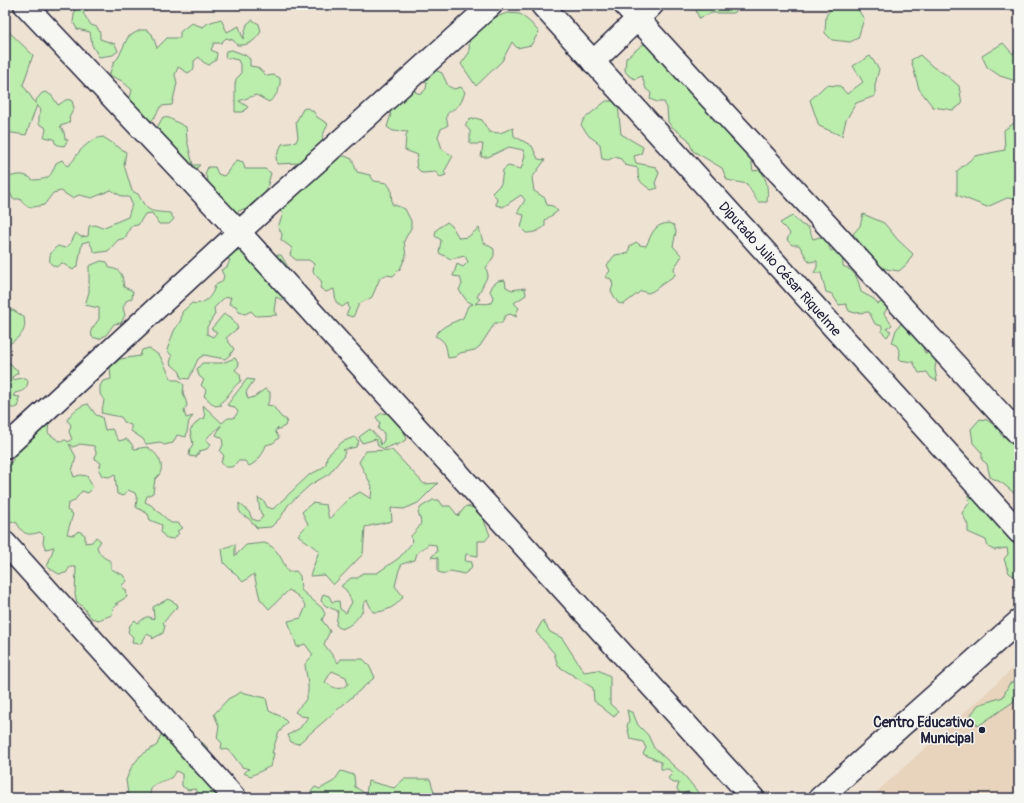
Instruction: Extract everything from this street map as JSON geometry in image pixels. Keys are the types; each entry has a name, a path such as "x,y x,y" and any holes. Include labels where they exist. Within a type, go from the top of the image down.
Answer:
{"street":[{"path":"25,5 239,232 754,798"},
{"path":"5,448 239,232 491,5"},
{"name":"Diputado Julio César Riquelme","path":"542,5 1019,532"},
{"path":"593,62 638,9 1019,434"},
{"path":"5,543 235,798"},
{"path":"820,798 1019,621"}],"shaded area":[{"name":"Centro Educativo Municipal","path":"1019,663 1019,798 870,798"}],"green space":[{"path":"45,5 93,5 83,13 91,25 97,27 100,33 100,39 115,44 118,51 113,55 99,57 92,45 90,32 77,29 73,22 75,8 65,6 53,10"},
{"path":"694,5 743,5 734,13 712,13 699,18"},
{"path":"833,5 855,5 864,19 858,38 850,42 832,40 825,33 826,16"},
{"path":"507,13 520,14 539,32 531,45 517,48 512,42 502,61 476,86 461,64 469,53 470,27"},
{"path":"221,19 227,32 239,26 243,39 247,24 252,20 259,24 261,31 257,38 245,45 237,45 233,40 226,38 221,43 214,43 211,50 217,53 216,60 209,65 203,62 199,57 194,61 194,69 188,73 178,67 175,75 177,83 172,105 161,106 154,118 148,124 127,109 132,90 122,81 109,75 114,62 118,58 128,37 140,30 147,30 152,34 157,48 167,38 180,38 180,32 191,23 203,27 208,23"},
{"path":"5,28 33,55 23,85 36,104 36,100 42,93 46,92 52,96 58,105 67,100 72,101 74,108 69,118 70,121 67,124 60,126 64,132 65,139 68,140 64,146 55,143 54,139 44,137 46,130 45,127 39,124 41,110 37,105 26,135 5,132"},
{"path":"648,43 732,132 731,139 751,157 753,171 760,170 766,181 767,202 758,202 747,184 727,180 722,168 693,151 688,139 672,127 668,122 667,108 664,102 657,102 650,99 651,93 646,89 642,76 635,79 629,76 625,71 626,58 642,45"},
{"path":"1003,43 1013,54 1019,44 1019,82 1000,76 987,67 982,56"},
{"path":"232,50 245,55 250,59 250,66 257,67 267,76 274,75 280,78 278,92 269,102 256,95 239,101 248,107 243,112 235,112 235,85 236,79 241,74 241,67 238,60 225,57 226,51"},
{"path":"920,55 933,67 945,74 959,86 962,104 953,110 933,107 919,89 911,60"},
{"path":"870,56 879,69 875,85 875,96 856,103 846,120 842,136 819,126 810,100 826,85 840,86 847,94 863,82 853,66"},
{"path":"430,68 442,73 448,86 454,89 461,87 465,92 460,104 447,114 448,125 441,129 438,136 442,149 453,156 444,172 446,175 440,177 436,172 422,173 417,168 416,161 418,155 405,150 406,135 408,132 393,131 387,127 391,114 385,110 416,85 415,92 421,94 426,89 427,82 421,78"},
{"path":"606,101 613,101 618,105 621,134 643,147 641,154 634,156 636,163 656,167 659,173 655,183 658,188 651,190 640,181 638,176 638,168 625,165 621,159 615,157 608,160 602,159 600,144 589,136 581,125 584,119"},
{"path":"307,108 313,111 317,117 328,124 322,137 324,143 298,163 277,164 276,157 282,144 296,142 298,137 296,122 303,109"},
{"path":"163,117 169,118 186,127 187,140 193,165 200,165 195,170 183,165 185,158 155,131"},
{"path":"475,118 482,120 489,132 500,133 513,128 514,136 532,146 538,159 545,160 532,178 534,191 545,198 547,205 553,206 558,211 545,220 545,226 541,229 526,233 521,228 524,215 517,213 525,200 521,195 503,207 496,205 497,198 492,193 501,184 503,170 508,166 521,169 525,156 523,150 509,147 488,157 481,157 483,144 470,144 470,131 465,125 469,120"},
{"path":"1014,123 1019,129 1019,211 1016,199 1007,198 987,207 957,195 957,171 975,156 1005,150 1004,130"},
{"path":"103,137 126,152 124,165 132,191 138,194 144,205 153,211 170,213 174,219 169,224 159,224 152,213 145,214 138,225 131,226 125,238 118,240 108,251 95,253 89,241 82,243 78,265 73,270 62,263 56,267 50,263 50,255 58,246 65,248 70,244 76,233 81,237 88,236 89,226 95,225 102,228 128,217 132,204 129,197 123,197 111,190 92,198 79,195 72,198 61,191 53,193 44,205 30,207 25,205 20,199 13,199 7,186 5,186 5,178 23,175 30,177 33,180 46,178 52,172 56,163 62,160 67,166 72,162 82,148 93,140"},
{"path":"345,156 352,159 357,172 370,175 374,181 387,183 391,189 392,204 405,209 411,221 411,228 404,241 406,256 400,269 393,276 386,275 380,278 372,297 359,304 353,317 346,315 349,309 348,303 342,307 336,302 334,289 326,292 320,288 322,282 313,272 314,264 309,260 296,260 290,255 292,248 281,240 282,234 278,227 283,214 278,209 318,176 326,157"},
{"path":"237,160 243,162 245,169 265,169 271,173 263,203 256,214 243,209 237,212 230,212 205,186 208,180 205,174 208,167 215,167 218,174 224,176"},
{"path":"863,214 884,223 898,240 913,254 907,264 899,271 886,269 876,263 853,234 860,226"},
{"path":"792,216 802,225 808,227 813,239 820,237 826,239 831,251 837,248 842,252 843,266 854,273 859,283 861,292 874,299 878,304 884,301 887,308 884,314 892,325 886,329 891,331 887,337 882,332 882,326 875,324 869,312 855,313 849,311 846,304 839,305 832,294 826,292 821,273 814,273 817,267 817,261 809,262 799,245 792,245 787,240 790,233 780,223"},
{"path":"447,222 452,226 459,238 468,237 479,228 483,242 494,249 494,256 486,268 488,275 477,297 480,299 475,304 491,303 493,297 490,291 493,285 498,281 505,280 506,287 512,290 525,288 526,295 514,303 519,308 515,315 517,317 510,314 505,316 502,323 495,323 480,346 475,350 460,353 455,357 448,358 444,342 435,336 444,327 463,318 468,306 473,304 467,301 459,290 462,284 460,277 453,276 457,264 463,267 468,262 465,256 451,259 439,253 441,240 435,236 436,230"},
{"path":"668,223 674,225 676,232 673,246 682,256 674,268 675,275 653,291 648,293 641,291 624,304 618,303 611,291 613,285 611,279 605,277 610,271 607,265 615,255 628,253 630,246 636,242 640,245 646,246 656,228"},
{"path":"233,246 237,251 281,255 288,267 287,274 289,298 282,300 276,297 274,311 277,315 256,316 251,311 245,314 239,312 236,306 229,304 231,297 224,298 214,308 215,314 207,327 207,334 213,337 217,332 211,329 224,314 231,317 238,328 226,338 234,349 225,359 204,355 198,359 189,379 181,378 180,372 170,363 172,356 167,350 174,331 181,320 182,312 192,303 196,304 204,302 212,293 215,285 222,282 224,276 221,270 227,267 230,260 224,258"},
{"path":"101,261 107,262 110,268 120,272 124,287 133,291 132,298 126,301 123,308 125,315 121,323 114,324 106,335 99,339 92,337 91,330 99,319 99,308 85,305 89,292 89,266"},
{"path":"5,310 13,310 24,317 25,324 21,335 5,346"},
{"path":"904,320 915,326 925,353 931,352 937,356 935,369 937,381 931,378 927,372 919,373 913,362 899,360 900,353 897,346 892,343 896,330"},
{"path":"149,348 160,356 172,380 179,380 184,385 183,392 187,405 184,411 186,418 193,416 189,421 186,437 177,435 173,443 164,445 160,442 146,444 143,439 131,431 131,425 125,423 121,417 101,413 104,400 100,394 100,386 103,381 111,379 110,367 120,359 140,356 142,350"},
{"path":"235,358 239,365 235,370 240,374 241,381 220,403 222,405 215,406 204,396 206,390 201,385 204,380 199,376 197,369 202,363 222,363"},
{"path":"5,363 10,363 14,369 17,369 18,373 12,377 13,380 26,378 28,381 26,388 15,393 13,396 20,397 18,400 18,407 16,408 11,408 5,404"},
{"path":"247,379 254,380 246,392 248,399 254,397 265,389 270,392 270,399 267,405 273,406 281,417 287,420 285,426 277,430 278,427 275,431 279,438 273,443 266,445 260,457 249,466 245,461 238,461 232,467 225,467 221,462 224,456 220,451 223,445 222,438 216,435 221,425 206,440 211,444 207,449 200,451 196,457 189,456 190,449 193,444 190,430 199,420 205,418 203,405 222,423 228,418 234,418 238,412 234,407 227,405"},
{"path":"88,404 96,415 102,417 105,430 112,429 119,441 126,439 131,443 134,449 147,447 155,454 160,462 161,471 155,479 153,493 147,496 145,502 151,505 171,523 178,523 183,528 177,531 179,533 174,539 166,538 161,532 162,525 150,520 148,514 136,507 137,499 135,493 128,490 123,496 117,494 115,474 109,477 102,476 99,470 101,463 95,459 96,452 94,446 80,444 73,447 69,444 76,457 72,471 74,477 80,475 87,476 93,488 88,493 82,491 74,501 68,504 67,510 73,514 67,534 73,535 79,531 85,535 85,543 92,542 96,537 101,541 97,547 98,550 102,556 111,561 111,569 123,575 127,581 121,586 126,590 127,597 115,604 119,604 113,608 112,615 98,620 91,618 83,607 77,602 75,595 76,567 70,567 66,573 59,574 47,567 54,547 46,549 43,543 44,536 40,532 26,534 21,530 17,523 10,521 8,508 5,509 5,461 11,463 20,443 49,419 48,433 59,441 66,440 68,442 72,439 69,432 71,425 67,420 76,410"},
{"path":"382,413 395,415 399,420 407,439 396,446 396,444 384,449 378,446 376,439 362,443 359,437 370,429 379,439 381,445 384,440 384,433 378,429 380,423 376,417"},
{"path":"980,419 987,420 998,428 1001,435 1018,445 1019,494 1013,492 1002,483 990,477 987,464 982,460 982,453 973,443 971,429"},
{"path":"354,437 359,441 356,447 343,450 345,451 343,457 329,474 310,485 288,505 281,517 271,527 257,528 248,518 242,515 239,510 239,503 249,512 252,519 258,521 263,517 260,511 258,498 264,501 267,507 273,509 309,475 321,469 326,464 327,456 342,442"},
{"path":"392,450 424,484 438,483 418,503 404,509 391,508 392,521 365,527 363,554 333,585 324,575 310,576 319,551 298,535 308,524 302,512 312,503 326,505 329,519 348,499 360,492 371,499 372,486 359,462 366,451"},
{"path":"971,489 1019,527 1019,575 1014,576 1009,573 1004,559 1008,554 1007,548 994,550 988,547 986,540 968,532 968,525 962,513 970,502 968,496"},
{"path":"433,500 439,500 443,506 450,506 458,516 466,506 479,509 490,535 485,541 478,541 478,556 466,554 465,561 472,562 471,569 464,574 451,571 445,574 438,572 438,558 431,557 437,552 436,545 429,544 417,553 415,560 402,564 395,586 403,596 398,603 386,610 373,612 367,600 363,605 363,610 356,619 348,626 341,629 336,625 338,611 326,606 321,601 323,594 329,596 332,602 339,601 340,609 346,613 352,602 346,590 341,586 351,578 358,578 362,573 377,573 399,558 412,543 411,536 420,526 421,520 418,513 421,507"},
{"path":"264,543 276,550 288,572 296,571 300,576 301,590 322,608 325,614 322,620 330,631 324,644 338,663 341,659 363,659 368,664 375,677 298,744 291,742 288,735 300,728 308,717 301,716 295,712 304,702 308,694 305,664 313,655 305,644 297,647 288,621 301,618 306,606 298,596 289,590 269,609 260,599 254,574 243,582 224,563 222,549 235,544 235,556 246,545","holes":["332,671 346,677 348,684 342,688 336,688 325,682"]},
{"path":"168,599 177,604 178,607 163,623 165,626 163,633 152,639 153,637 147,634 139,644 132,643 133,637 128,632 130,625 135,620 138,623 146,617 150,617 152,620 154,618 153,607"},
{"path":"543,620 550,632 562,638 584,672 598,670 610,676 610,704 618,711 614,717 594,701 593,688 558,666 554,653 536,632"},
{"path":"1019,679 1019,692 1013,702 978,726 971,715 978,705 1003,697 1009,684"},
{"path":"241,692 266,698 269,711 282,717 287,722 278,734 272,753 274,753 271,766 251,776 243,773 249,769 242,767 229,750 221,749 222,743 217,738 219,726 214,714 228,699"},
{"path":"627,710 633,713 638,725 648,735 654,748 684,775 697,791 699,798 695,798 694,794 688,792 681,795 677,789 679,783 672,783 668,778 673,773 668,769 661,769 661,762 643,754 646,748 643,742 630,739 627,726 629,720"},
{"path":"162,732 181,745 202,742 207,747 229,798 200,798 200,794 195,789 188,790 182,786 182,774 176,771 172,777 154,785 150,792 150,798 122,798 128,794 126,780 131,768 140,756 157,745"},
{"path":"341,771 354,775 355,787 366,794 368,781 394,788 404,779 430,779 436,798 306,798 315,787 320,789 334,781"}],"place":[{"name":"Centro Educativo Municipal","path":"982,730"}]}
